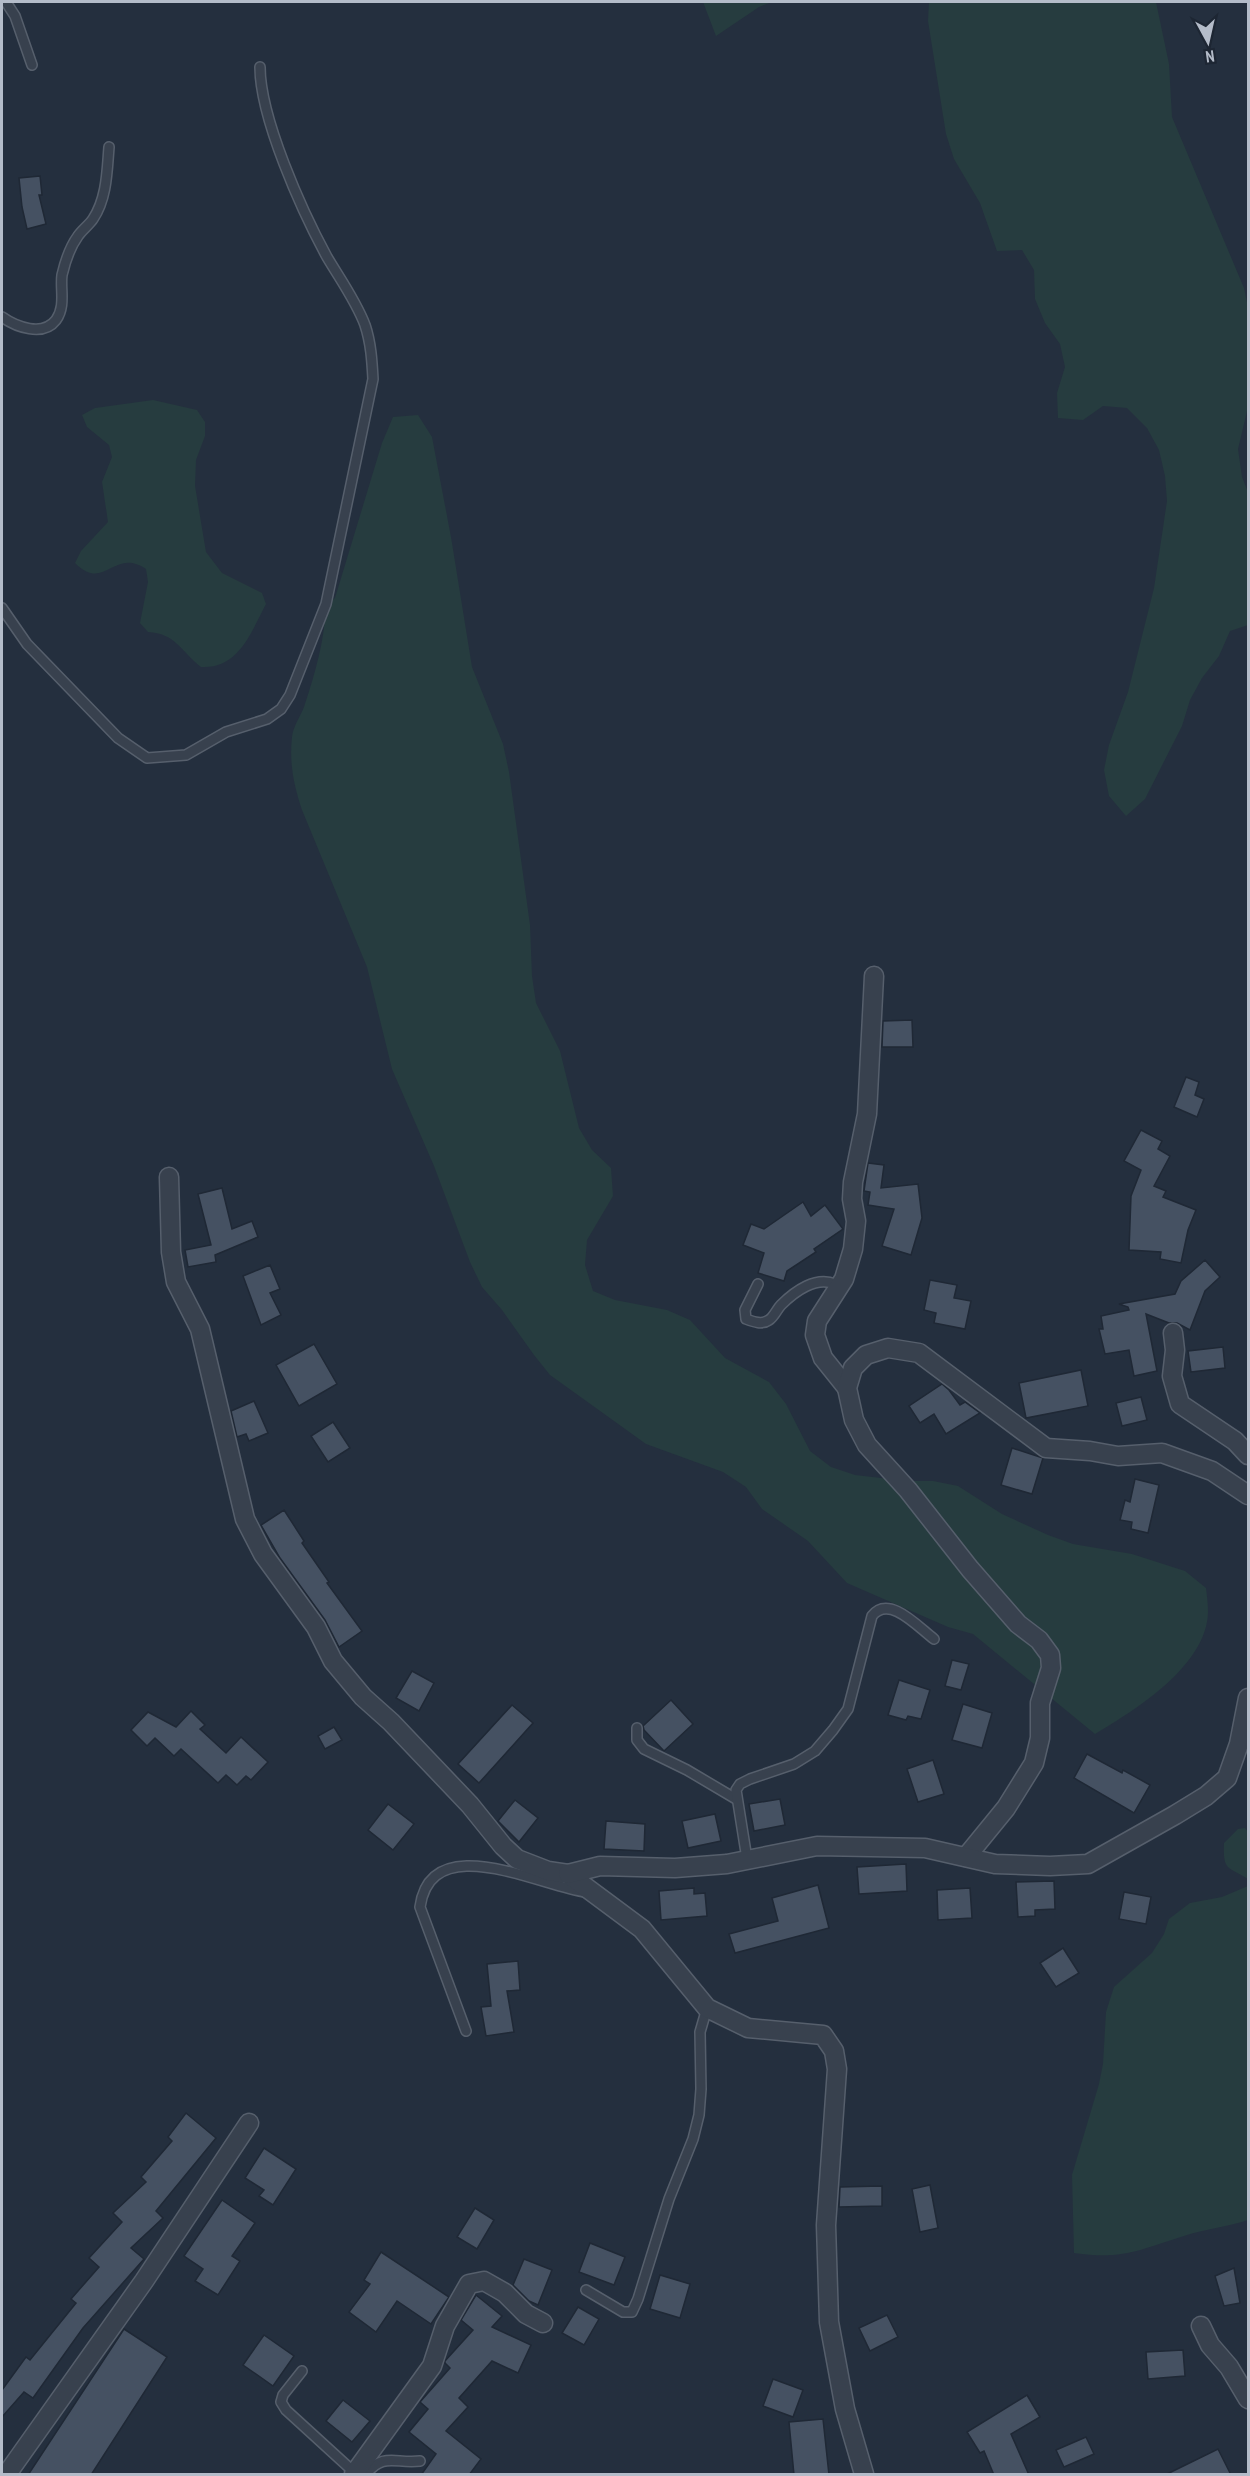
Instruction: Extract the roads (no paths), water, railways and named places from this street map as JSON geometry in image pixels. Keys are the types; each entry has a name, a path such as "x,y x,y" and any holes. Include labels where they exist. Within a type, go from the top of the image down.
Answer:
{"street":[{"path":"874,976 867,1113 853,1182 852,1199 856,1221 854,1242 844,1278 838,1291 817,1321 815,1335 823,1358 847,1388 855,1420 867,1445 1011,1616 1039,1640 1050,1655 1051,1668 1040,1703 1040,1738 1034,1762 1006,1808 966,1857"},
{"path":"169,1177 171,1251 176,1282 201,1329 245,1519 264,1554 316,1627 333,1661 363,1697 391,1722 470,1805 503,1846 518,1859 548,1871 568,1874 600,1866 675,1868 727,1864 817,1846 925,1848 995,1864 1050,1866 1088,1864 1206,1796 1227,1778 1239,1744 1248,1698"},
{"path":"1173,1333 1172,1376 1180,1404 1235,1441 1248,1455"},
{"path":"847,1388 854,1368 866,1355 888,1348 919,1353 1046,1448 1090,1451 1118,1456 1162,1453 1212,1471 1248,1495"},
{"path":"568,1874 642,1929 707,2008 748,2028 823,2035 834,2051 837,2069 826,2225 829,2322 845,2409 864,2475"},
{"path":"7,2475 144,2281 249,2123"},
{"path":"359,2474 432,2366 445,2326 469,2284 484,2281 506,2293 526,2314 543,2323"},
{"path":"1201,2326 1210,2345 1229,2367 1248,2399"}],"lane":[{"path":"6,2 15,16 32,65"},
{"path":"2,608 27,644 118,738 147,758 186,755 226,732 267,718 281,710 290,695 326,604 342,517 373,380 371,348 364,324 326,254 282,156 260,86 260,67"},
{"path":"2,317 20,327 36,329 46,327 56,321 61,307 62,276 66,261 78,235 93,219 102,199 106,184 109,147"},
{"path":"758,1284 745,1310 746,1319 758,1323 769,1320 784,1302 814,1282 826,1280 835,1284 838,1291"},
{"path":"747,1859 736,1790 740,1784 794,1764 815,1751 833,1730 848,1709 872,1616 877,1609 885,1607 894,1610 934,1639"},
{"path":"637,1728 637,1740 644,1749 687,1770 736,1799"},
{"path":"466,2031 420,1907 422,1890 431,1879 447,1868 470,1864 594,1893"},
{"path":"586,2290 623,2312 632,2312 638,2299 669,2199 693,2139 699,2115 702,2089 700,2032 707,2008"},
{"path":"302,2371 283,2395 281,2402 286,2410 359,2474 375,2463 392,2460 407,2463 420,2461"}]}
